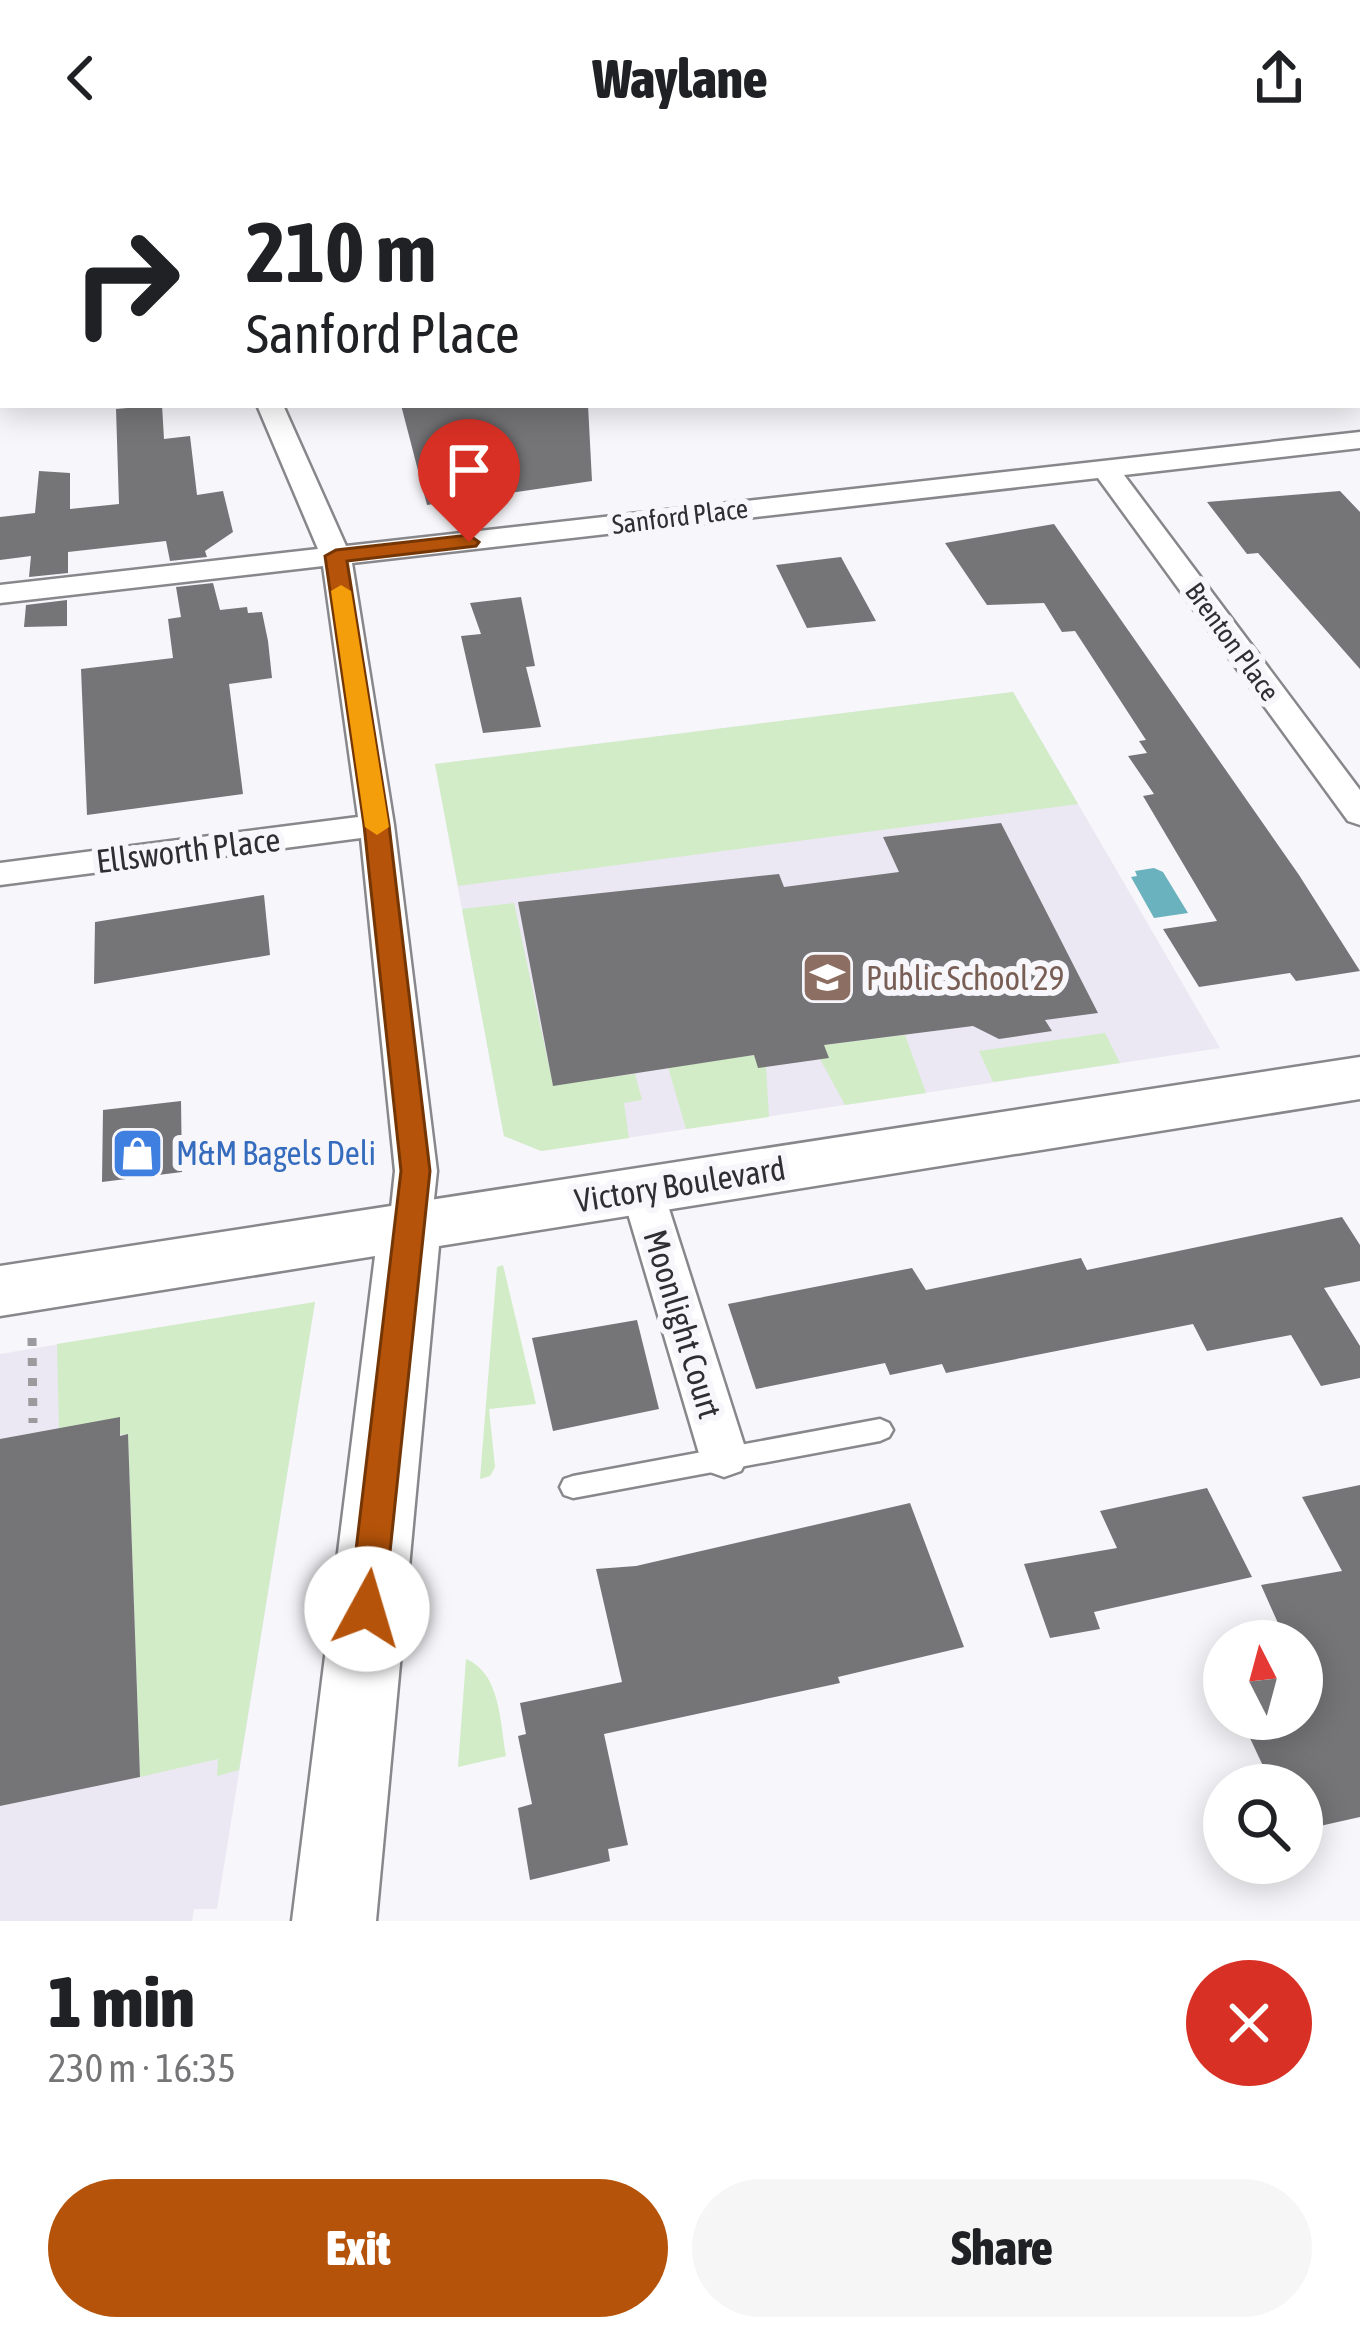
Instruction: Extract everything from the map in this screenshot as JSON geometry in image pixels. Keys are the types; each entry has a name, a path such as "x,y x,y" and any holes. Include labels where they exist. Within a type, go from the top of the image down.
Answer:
{"main road":[{"name":"Victory Boulevard","path":"16,1315 410,1227 1360,1078"},
{"path":"334,1921 410,1227"}],"street":[{"path":"271,408 336,556 376,825 416,1171 410,1227"},
{"name":"Sanford Place","path":"0,594 1360,440"},
{"name":"Brenton Place","path":"1105,469 1360,814"},
{"name":"Ellsworth Place","path":"0,874 376,825"},
{"name":"Moonlight Court","path":"642,1190 724,1457"}],"lane":[{"path":"573,1487 880,1430"}],"path":[{"path":"16,1315 33,1423"}],"shaded area":[{"name":"Public School 29","path":"1013,692 1220,1048 541,1151 504,1136 435,764"},
{"path":"315,1302 217,1909 194,1909 192,1921 0,1921 0,1354"}],"green space":[{"path":"1013,692 1078,804 458,886 435,764"},
{"path":"514,903 553,1085 635,1074 642,1100 624,1103 629,1138 541,1151 504,1136 462,909"},
{"path":"1105,1033 1120,1063 993,1082 979,1051"},
{"path":"905,1035 926,1093 845,1105 820,1059 828,1057 824,1045"},
{"path":"754,1055 758,1067 766,1067 769,1117 686,1129 668,1067"},
{"path":"503,1265 536,1404 489,1409 495,1467 490,1476 480,1479 497,1267"},
{"path":"315,1302 239,1770 217,1776 218,1759 140,1777 128,1435 59,1429 57,1344"},
{"path":"466,1659 478,1666 492,1687 506,1756 458,1767"}],"water":[{"path":"1154,868 1163,872 1188,913 1154,918 1131,877 1137,876 1135,871"}],"building":[{"path":"162,408 164,439 190,436 197,495 223,491 233,532 205,551 207,557 170,561 166,541 68,552 68,573 29,577 31,556 0,560 0,517 35,513 39,471 70,473 70,509 119,504 116,409"},
{"path":"402,408 588,408 592,481 427,505"},
{"path":"1340,491 1360,512 1360,669 1258,553 1247,554 1207,502"},
{"path":"1054,524 1299,875 1360,971 1296,981 1290,973 1199,987 1163,929 1217,921 1143,796 1154,794 1128,756 1147,753 1139,741 1146,740 1075,631 1062,632 1044,603 987,605 945,543"},
{"path":"841,557 876,621 807,628 776,565"},
{"path":"213,583 220,610 247,607 248,613 262,612 268,641 272,678 229,684 243,794 87,815 81,669 173,658 168,619 181,617 176,587"},
{"path":"521,597 535,666 526,667 541,727 483,733 461,636 481,634 470,603"},
{"path":"67,600 67,626 24,627 26,605"},
{"path":"1001,823 1098,1013 1045,1020 1052,1031 999,1039 973,1026 824,1045 829,1058 758,1068 754,1055 553,1086 518,902 779,874 784,887 899,872 883,837"},
{"path":"264,895 270,955 94,984 95,922"},
{"path":"181,1101 182,1172 102,1182 103,1110"},
{"path":"1342,1217 1360,1245 1360,1281 1324,1288 1360,1346 1360,1378 1321,1386 1291,1335 1207,1351 1193,1324 946,1373 942,1364 890,1375 885,1363 756,1389 728,1304 912,1268 926,1290 1081,1258 1087,1270"},
{"path":"637,1320 659,1409 553,1431 532,1338"},
{"path":"120,1417 120,1436 128,1434 140,1777 0,1806 0,1439"},
{"path":"1360,1485 1360,1817 1323,1825 1323,1764 1262,1764 1251,1740 1323,1740 1323,1620 1277,1620 1261,1585 1342,1571 1302,1497"},
{"path":"1207,1488 1252,1577 1094,1612 1100,1629 1050,1638 1024,1564 1117,1548 1100,1511"},
{"path":"910,1503 964,1647 838,1677 840,1683 604,1734 628,1845 608,1849 610,1861 530,1880 518,1808 532,1804 518,1736 526,1734 520,1703 622,1682 596,1569 636,1566"}],"slow traffic":[{"path":"341,591 377,827"}],"place":[{"name":"Public School 29","path":"827,978"},
{"name":"M&M Bagels Deli","path":"137,1153"}],"route":[{"path":"367,1609 416,1171 376,825 336,556 469,542"}]}
